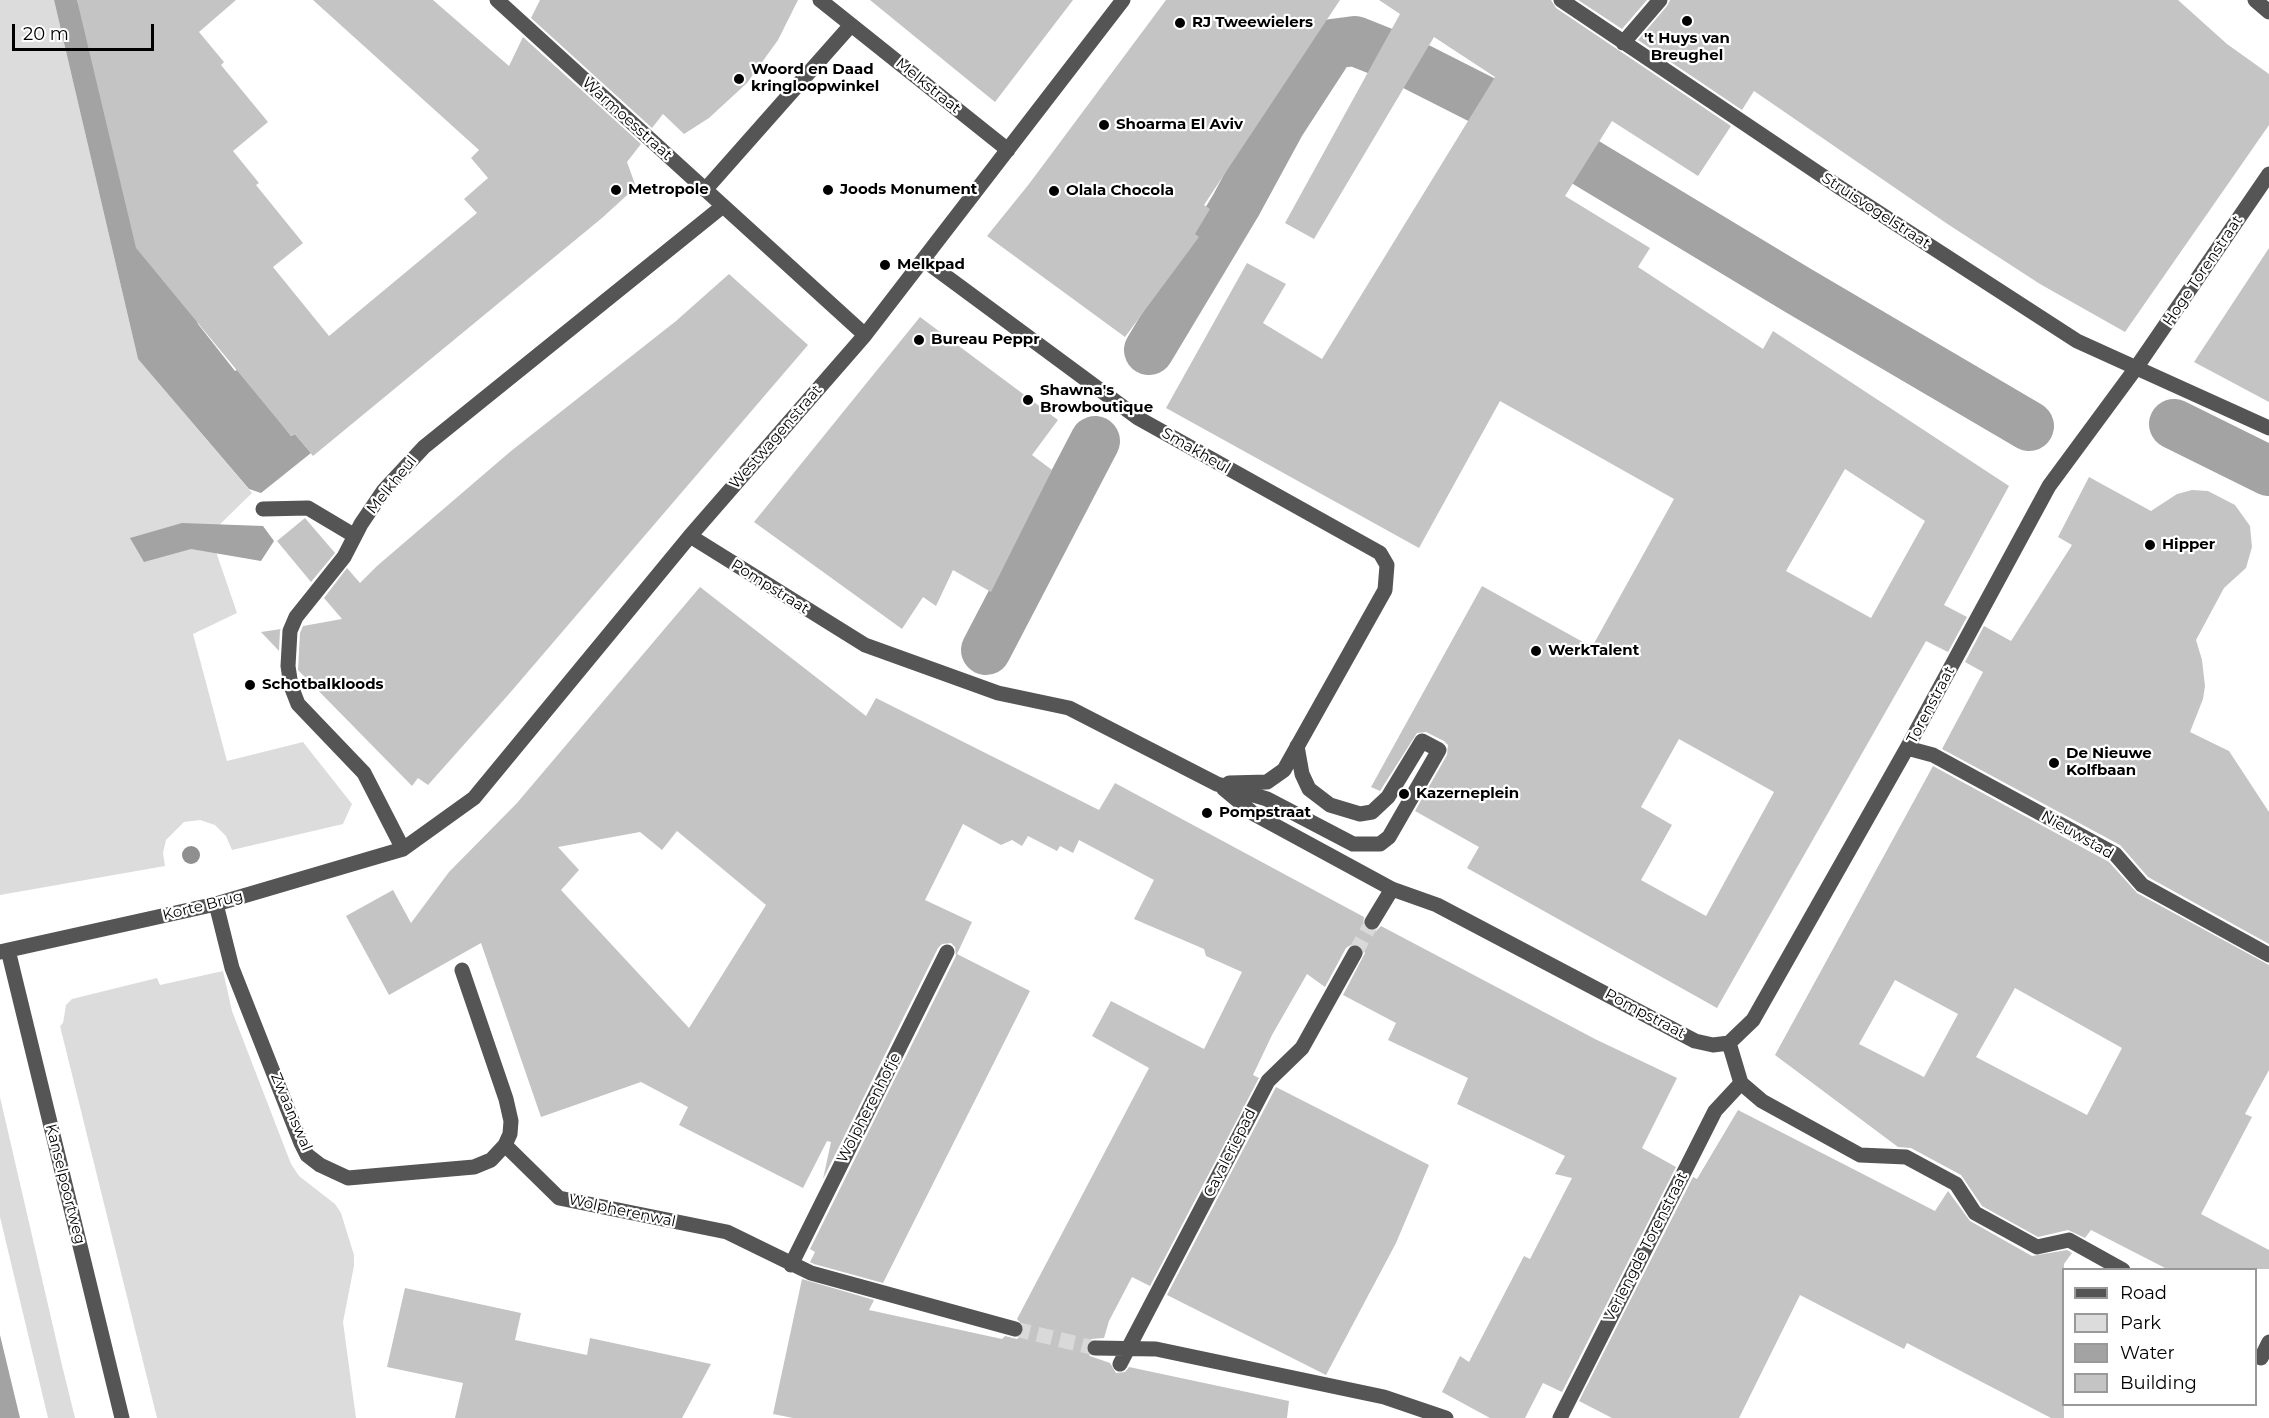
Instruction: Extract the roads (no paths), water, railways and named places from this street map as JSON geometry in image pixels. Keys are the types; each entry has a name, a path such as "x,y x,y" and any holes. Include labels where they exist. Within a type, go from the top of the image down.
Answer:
{"street":[{"name":"Warmoesstraat","path":"496,0 865,335"},
{"name":"Melkstraat","path":"820,0 1008,150"},
{"name":"Westwagenstraat","path":"403,849 474,798 690,536 865,335 1124,0"},
{"name":"Struisvogelstraat","path":"1561,0 2077,341 2269,428"},
{"path":"1623,43 1660,0"},
{"path":"2254,0 2269,12"},
{"path":"705,190 851,25"},
{"name":"Hoge Torenstraat","path":"2136,368 2269,174"},
{"name":"Melkheul","path":"403,849 364,773 298,704 291,686 290,631 316,590 344,557 384,490 424,447 723,206"},
{"name":"Smakheul","path":"924,260 1138,418 1380,554 1387,566 1385,590 1298,746"},
{"name":"Torenstraat","path":"1729,1043 1753,1020 1907,748 2049,486 2136,368"},
{"path":"263,509 308,508 355,536"},
{"name":"Pompstraat","path":"690,536 865,645 998,693 1069,708 1216,784 1267,799 1353,844 1380,844 1389,837 1439,750 1422,741 1388,797 1372,812 1360,814 1330,805 1308,789 1302,774 1298,746"},
{"path":"1216,784 1267,782 1276,778 1298,746"},
{"name":"Nieuwstad","path":"1907,748 1933,755 2115,854 2142,885 2269,955"},
{"name":"Pompstraat","path":"1216,784 1254,814 1392,889 1437,905 1695,1041 1713,1045 1729,1043"},
{"name":"Korte Brug","path":"4,951 216,904 403,849"},
{"path":"1372,922 1392,889"},
{"name":"Zwaanswal","path":"216,904 232,968 295,1129 307,1155 320,1166 348,1178 474,1167 491,1160 505,1145"},
{"name":"Kanselpoortweg","path":"4,951 122,1418"},
{"name":"Wolpherenhofje","path":"791,1265 947,952"},
{"name":"Cavaleriepad","path":"1120,1364 1268,1081 1302,1048 1355,953"},
{"path":"462,970 506,1099 511,1121 510,1134 505,1145"},
{"path":"1729,1043 1741,1083 1762,1101 1860,1155 1905,1157 1956,1184 1975,1214 2037,1246 2068,1240 2121,1268"},
{"name":"Verlengde Torenstraat","path":"1560,1418 1715,1111 1741,1083"},
{"name":"Wolpherenwal","path":"505,1145 559,1198 727,1232 811,1273 1015,1329"},
{"path":"2262,1358 2269,1342"},
{"path":"1095,1348 1156,1349 1384,1397 1446,1418"}],"water":[{"path":"54,0 77,0 198,324 235,371 240,368 291,436 295,434 311,453 261,493 249,489 138,359"},
{"path":"182,523 263,526 274,541 261,561 191,549 144,562 130,538"},
{"path":"0,1335 20,1418 0,1418"}],"waterway":[{"path":"1149,350 1236,205 1280,124 1332,44 1355,41 1405,61 1484,101 1799,291 2029,426"},
{"path":"2174,424 2269,471"},
{"path":"986,650 1095,441"}],"tunnel":[{"path":"1355,953 1372,922"},
{"path":"1015,1329 1095,1348"}],"place":[{"name":"'t Huys van Breughel","path":"1687,21"},
{"name":"RJ Tweewielers","path":"1180,23"},
{"name":"Woord en Daad kringloopwinkel","path":"739,79"},
{"name":"Shoarma El Aviv","path":"1104,125"},
{"name":"Metropole","path":"616,190"},
{"name":"Joods Monument","path":"828,190"},
{"name":"Olala Chocola","path":"1054,191"},
{"name":"Melkpad","path":"885,265"},
{"name":"Bureau Peppr","path":"919,340"},
{"name":"Shawna's Browboutique","path":"1028,400"},
{"name":"Hipper","path":"2150,545"},
{"name":"WerkTalent","path":"1536,651"},
{"name":"Schotbalkloods","path":"250,685"},
{"name":"De Nieuwe Kolfbaan","path":"2054,763"},
{"name":"Kazerneplein","path":"1404,794"},
{"name":"Pompstraat","path":"1207,813"}]}
